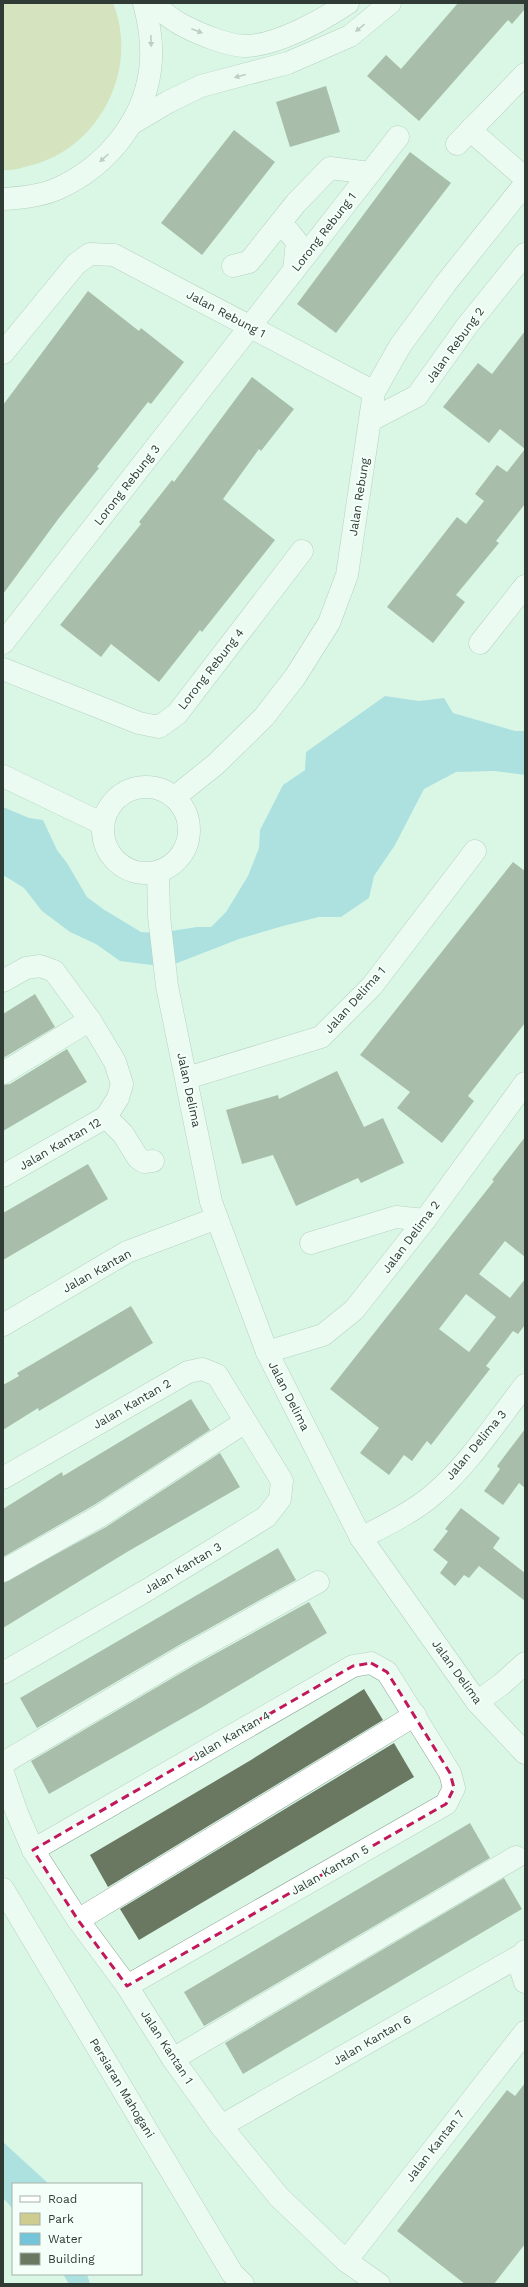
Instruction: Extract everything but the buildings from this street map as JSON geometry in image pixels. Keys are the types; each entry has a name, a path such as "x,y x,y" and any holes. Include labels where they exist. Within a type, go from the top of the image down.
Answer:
{"street":[{"path":"3,200 27,198 58,188 87,172 112,150 132,124 145,93 151,61 150,28 144,3"},
{"path":"152,3 183,26 219,40 244,46 268,42 298,30 335,12 348,3"},
{"path":"132,124 168,102 201,86 288,63 350,36 390,3"},
{"path":"525,74 463,137 525,178"},
{"name":"Lorong Rebung 1","path":"251,327 398,137"},
{"path":"233,266 249,262 296,203 330,168 370,173"},
{"name":"Jalan Rebung","path":"175,797 216,764 264,717 296,677 329,623 346,575 374,392 400,346 446,283 525,184"},
{"path":"278,227 289,232 297,242 294,270"},
{"name":"Jalan Rebung 1","path":"3,353 76,264 90,254 114,255 374,392"},
{"name":"Jalan Rebung 2","path":"370,420 417,396 467,326 525,254"},
{"name":"Lorong Rebung 3","path":"3,643 251,327"},
{"name":"Lorong Rebung 4","path":"3,669 139,723 159,727 177,714 302,551"},
{"path":"480,643 525,586"},
{"path":"3,776 103,824"},
{"path":"151,786 164,790 175,797 185,809 190,824 189,839 183,854 172,865 158,872 144,874 130,871 118,863 108,852 103,838 103,824 107,811 115,800 125,792 138,787 151,786"},
{"name":"Jalan Delima 1","path":"187,1078 321,1037 372,986 475,851"},
{"name":"Jalan Delima","path":"158,872 159,916 167,986 212,1202 267,1352 361,1538 477,1702 525,1753"},
{"name":"Jalan Kantan 12","path":"3,981 26,968 40,966 54,971 90,1020 115,1062 122,1084 118,1098 106,1117 3,1176"},
{"path":"3,1073 90,1020"},
{"name":"Jalan Delima 2","path":"267,1352 323,1335 354,1310 425,1220 525,1083"},
{"path":"106,1117 123,1134 138,1158 144,1162 153,1161"},
{"name":"Jalan Kantan","path":"3,1325 127,1252 217,1218"},
{"path":"311,1243 396,1218 425,1220"},
{"name":"Jalan Kantan 2","path":"3,1478 188,1372 202,1369 216,1375 244,1422"},
{"name":"Jalan Delima 3","path":"361,1538 414,1509 434,1494 459,1469 525,1385"},
{"path":"3,1572 100,1516 244,1422"},
{"name":"Jalan Kantan 3","path":"3,1673 149,1588 266,1517 280,1499 282,1481 244,1422"},
{"path":"3,1763 187,1655 318,1582"},
{"name":"Jalan Kantan 4","path":"33,1850 353,1666 371,1663 387,1672 415,1716"},
{"path":"477,1702 502,1684 525,1663"},
{"path":"78,1920 415,1716"},
{"name":"Jalan Kantan 5","path":"127,1986 446,1804 454,1788 450,1773 415,1716"},
{"name":"Jalan Kantan 1","path":"3,1773 17,1813 33,1850 78,1920 127,1986 173,2059 221,2126 279,2197 346,2261 379,2284"},
{"path":"173,2059 516,1857"},
{"name":"Persiaran Mahogani","path":"3,1889 232,2273 243,2284"},
{"path":"524,1953 520,1967 525,1982"},
{"name":"Jalan Kantan 6","path":"221,2126 524,1953"},
{"name":"Jalan Kantan 7","path":"346,2261 525,2032"}],"highlighted area":[{"path":"371,1663 387,1672 450,1773 454,1788 446,1804 127,1986 78,1920 33,1850 353,1666"}],"green space":[{"path":"3,3 113,3 120,27 121,52 117,77 109,100 96,121 80,139 59,154 36,164 12,170 3,170"}],"water":[{"path":"385,696 419,701 444,698 453,713 515,731 525,731 525,775 494,771 456,772 424,789 395,845 374,876 369,898 341,917 319,917 283,926 239,939 167,967 120,961 96,944 70,932 42,911 24,888 3,875 3,807 29,818 43,820 57,850 67,863 87,897 103,909 141,932 158,933 197,927 211,927 226,912 248,876 259,848 260,830 283,785 305,770 306,752"},
{"path":"3,2142 48,2183 12,2183 12,2208 3,2198"},
{"path":"64,2275 87,2275 90,2284 69,2284"}]}
